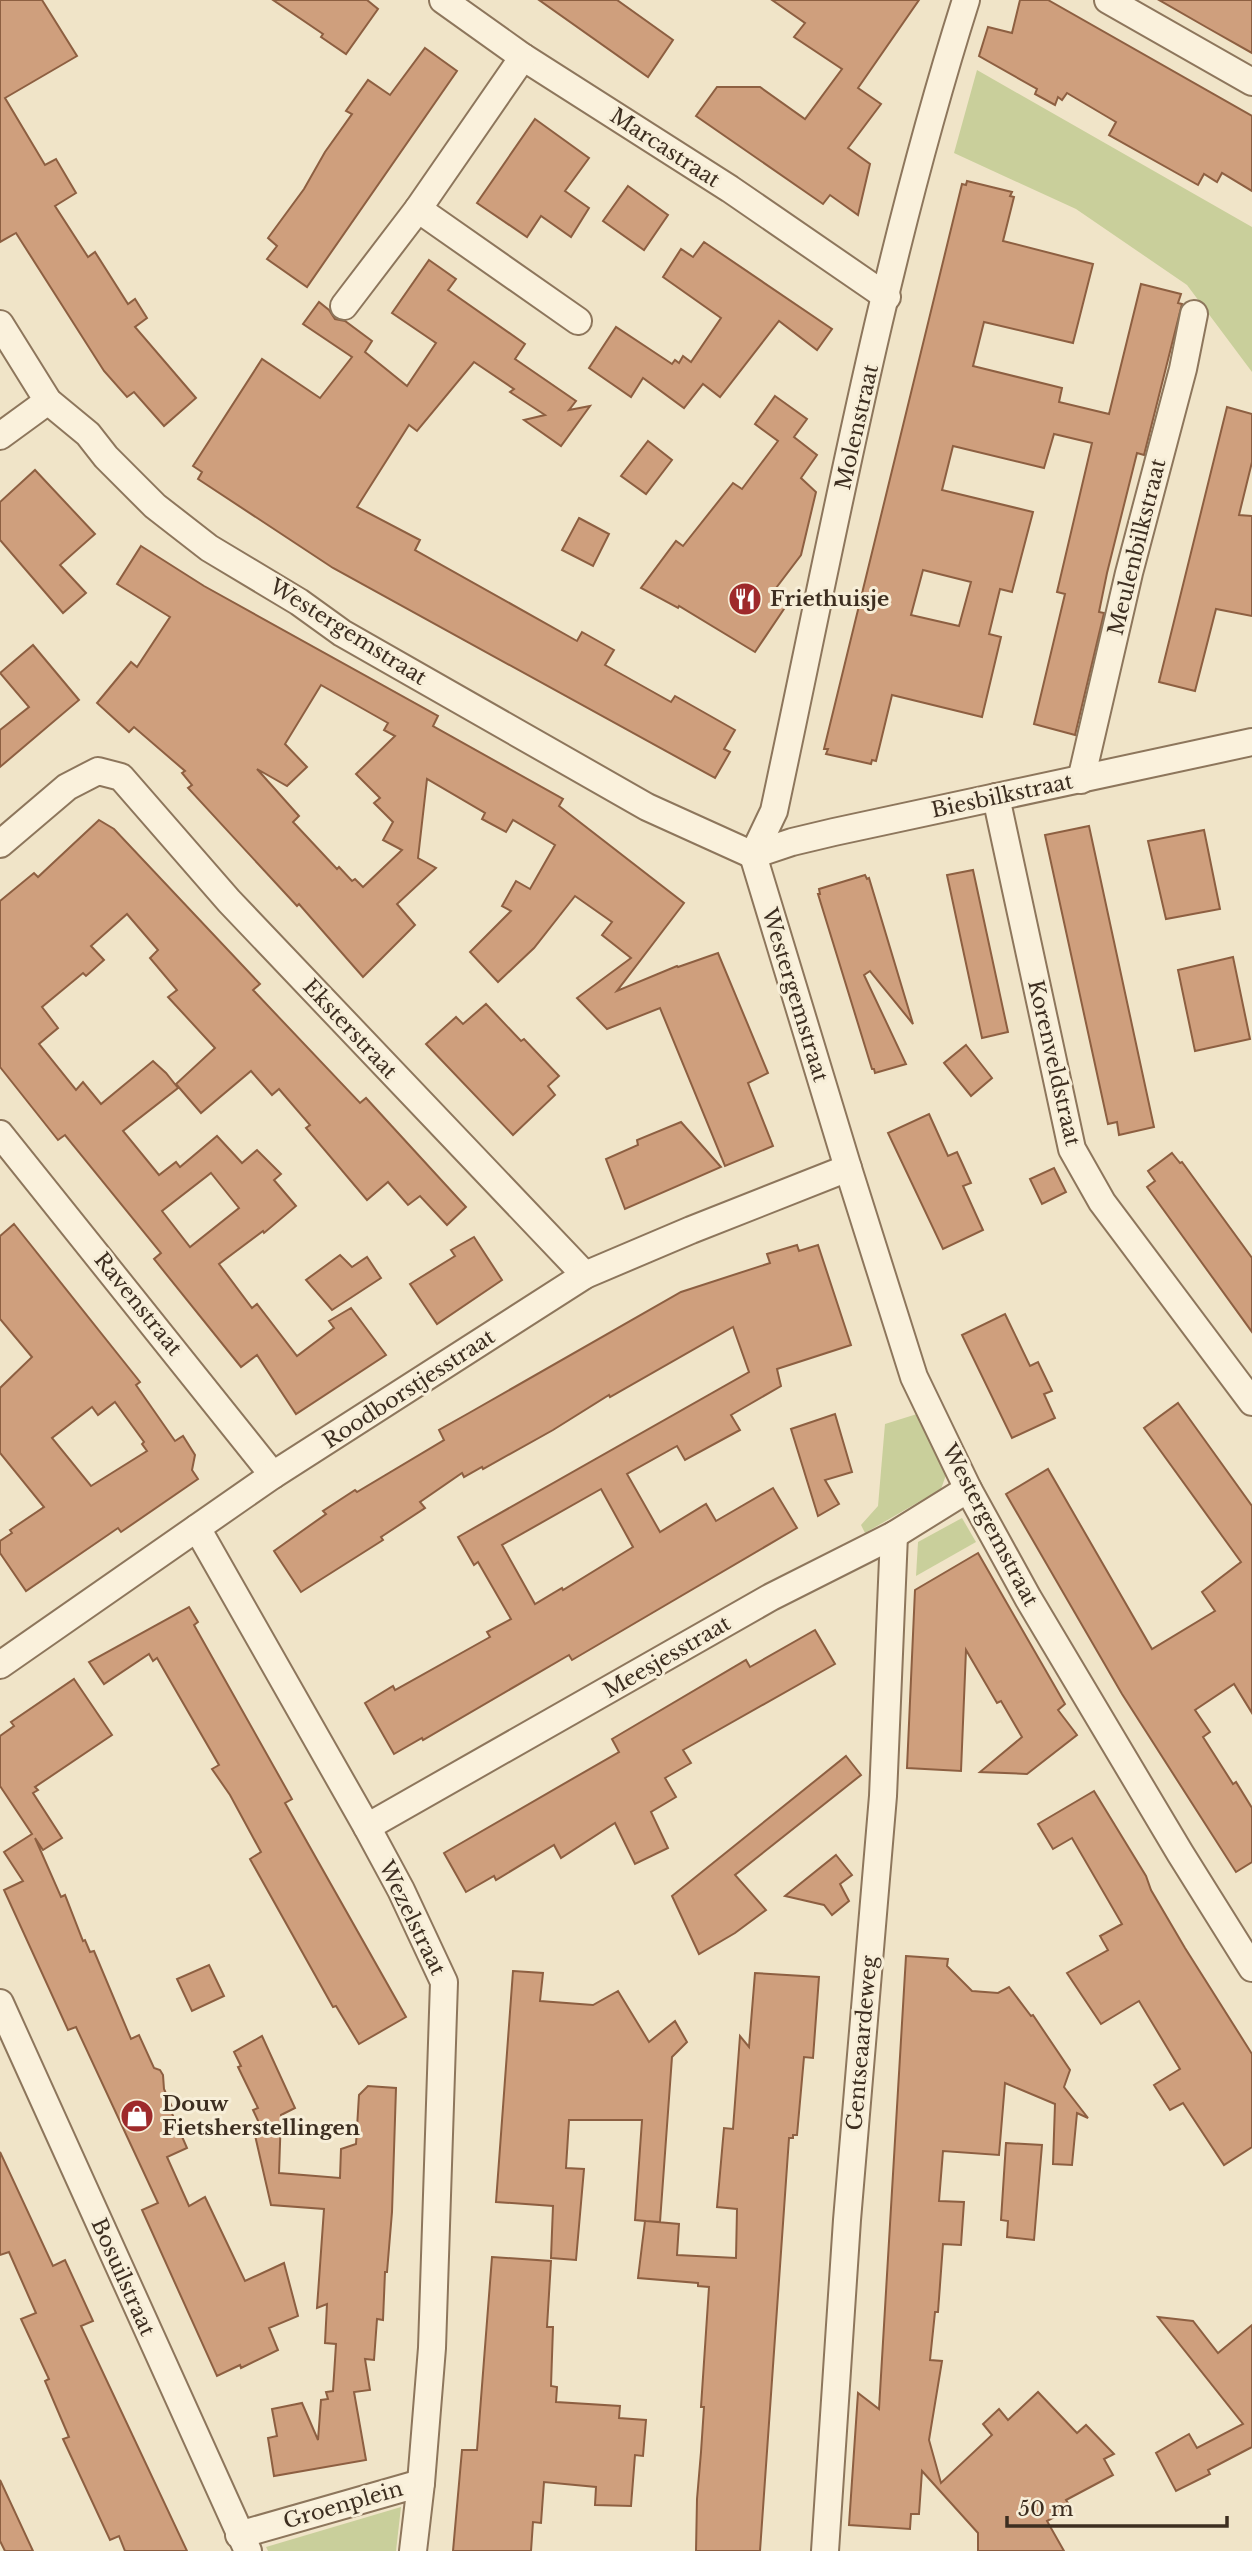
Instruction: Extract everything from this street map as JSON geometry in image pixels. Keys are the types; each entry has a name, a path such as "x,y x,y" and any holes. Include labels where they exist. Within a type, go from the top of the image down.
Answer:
{"street":[{"name":"Marcastraat","path":"443,0 523,57 730,189 887,297"},
{"name":"Molenstraat","path":"753,855 774,811 895,255 938,91 967,0"},
{"path":"1108,0 1252,82"},
{"path":"344,306 418,209 523,57"},
{"path":"418,209 578,321"},
{"name":"Meulenbilkstraat","path":"1081,780 1129,573 1183,369 1194,314"},
{"name":"Westergemstraat","path":"0,324 48,401 88,434 106,457 155,506 209,548 299,602 342,633 647,807 753,855 914,1377 968,1489 1028,1598 1252,1968"},
{"path":"0,436 48,401"},
{"name":"Biesbilkstraat","path":"753,855 834,832 1252,742"},
{"name":"Eksterstraat","path":"0,844 67,787 98,771 121,777 229,901 585,1275"},
{"name":"Korenveldstraat","path":"996,797 1072,1149 1102,1202 1252,1402"},
{"name":"Ravenstraat","path":"0,1134 179,1354 273,1475"},
{"name":"Roodborstjesstraat","path":"0,1665 273,1475 585,1275 848,1168"},
{"name":"Meesjesstraat","path":"367,1827 771,1597 894,1535 968,1489"},
{"name":"Wezelstraat","path":"197,1528 367,1827 401,1890 444,1982 432,2348 421,2483"},
{"name":"Gentseaardeweg","path":"824,2551 846,2233 883,1796 894,1535"},
{"name":"Bosuilstraat","path":"0,2003 243,2543"},
{"name":"Groenplein","path":"243,2543 421,2483 413,2551"}],"green space":[{"path":"977,70 1252,227 1252,372 1187,285 1076,209 954,153"},
{"path":"917,1414 946,1475 941,1489 865,1533 861,1525 878,1506 885,1424"},
{"path":"962,1518 976,1542 916,1576 918,1542"},
{"path":"401,2507 396,2551 268,2551 266,2547"}],"building":[{"path":"0,0 42,0 77,56 5,98 45,165 56,159 76,193 55,206 88,257 95,252 128,304 135,299 147,318 135,327 196,398 164,426 134,392 127,397 104,371 16,233 0,242"},
{"path":"273,0 367,0 378,9 346,54 321,37 323,34"},
{"path":"539,0 617,0 673,40 648,77"},
{"path":"772,0 919,0 858,88 881,104 848,148 870,164 858,215 830,195 823,204 696,116 717,87 760,87 805,119 842,69 794,37 805,23"},
{"path":"1020,0 1048,0 1252,116 1252,191 1222,173 1217,182 1204,174 1198,185 1109,135 1116,122 1067,93 1062,100 1058,97 1055,105 1035,94 1037,89 979,56 988,27 1012,33"},
{"path":"1159,0 1252,0 1252,53 1206,27"},
{"path":"425,48 457,71 307,287 267,259 277,246 268,238 304,189 325,152 352,114 346,111 368,80 390,95"},
{"path":"535,119 589,158 565,191 589,208 571,237 541,216 527,237 477,203"},
{"path":"967,181 1012,192 1010,196 1014,197 1003,241 1093,264 1073,343 984,322 973,366 1062,388 1059,402 1109,414 1141,284 1181,294 1178,303 1182,304 1144,455 1137,453 1107,573 1099,612 1104,613 1075,735 1034,724 1065,594 1057,592 1092,443 1054,434 1044,468 953,446 942,490 1033,512 1012,592 1000,589 989,634 1001,637 982,717 892,695 876,761 872,760 871,764 826,754 828,749 824,749 962,184 966,185","holes":["923,570 971,582 959,626 911,615"]},
{"path":"628,186 668,215 644,250 603,221"},
{"path":"704,242 832,329 817,350 779,321 720,397 703,384 684,408 643,378 631,397 589,368 616,327 672,364 675,360 679,363 683,356 691,362 721,318 663,277 681,249 693,257"},
{"path":"429,260 456,279 448,290 525,344 515,359 576,401 569,410 590,406 561,446 524,420 545,415 510,392 514,389 474,362 417,431 409,425 357,507 420,540 415,550 577,641 582,632 614,650 605,665 671,702 675,696 735,730 724,749 730,752 715,778 333,568 198,479 202,472 193,466 262,359 320,398 352,357 303,324 319,302 335,319 345,321 372,341 365,352 407,386 436,343 392,313"},
{"path":"775,396 807,419 794,437 817,455 801,478 816,492 801,555 773,592 788,603 755,652 679,606 678,608 641,588 676,541 683,546 733,483 742,489 778,441 755,424"},
{"path":"1227,407 1252,414 1252,462 1239,515 1252,516 1252,616 1216,609 1195,691 1159,682"},
{"path":"648,441 672,460 646,494 621,476"},
{"path":"35,470 95,534 60,565 86,593 63,613 0,540 0,502"},
{"path":"579,518 609,534 593,566 562,550"},
{"path":"141,546 204,586 438,716 433,726 563,799 559,806 684,903 617,991 677,966 718,953 768,1073 748,1083 773,1146 725,1166 660,1008 607,1029 577,998 631,958 602,935 612,922 575,896 534,948 498,982 470,952 511,911 502,906 516,881 530,889 555,845 513,820 506,832 482,819 485,813 427,779 418,858 436,868 397,904 415,925 363,977 299,904 297,906 188,788 192,785 182,773 185,771 134,727 129,732 97,703 131,662 137,667 170,617 117,584","holes":["321,685 388,723 384,730 395,736 356,774 380,798 374,803 393,822 383,840 402,850 363,887 355,879 352,881 339,867 337,869 293,822 299,816 257,769 287,786 307,767 285,744"]},
{"path":"33,645 79,700 0,767 0,730 29,707 0,673"},
{"path":"99,820 114,829 260,984 253,990 360,1103 366,1098 466,1207 447,1225 420,1196 408,1205 388,1182 367,1200 306,1128 310,1125 279,1089 272,1095 251,1071 201,1113 176,1084 215,1048 168,997 177,990 150,958 158,950 127,914 91,946 104,960 86,976 83,973 42,1007 58,1028 39,1044 76,1090 83,1082 101,1104 153,1061 166,1073 178,1088 123,1131 159,1175 176,1162 180,1167 217,1136 242,1163 257,1150 281,1174 274,1180 296,1206 264,1233 263,1231 219,1264 252,1308 257,1304 297,1356 334,1328 329,1321 351,1308 386,1355 296,1414 257,1355 241,1367 154,1259 161,1253 65,1135 58,1140 0,1067 0,901 34,873 38,877","holes":["211,1173 239,1208 190,1247 162,1211"]},
{"path":"1089,826 1154,1127 1119,1135 1117,1122 1108,1124 1045,835"},
{"path":"1204,830 1220,909 1166,919 1148,841"},
{"path":"973,870 1008,1032 982,1038 947,875"},
{"path":"865,875 869,878 913,1024 870,971 864,975 906,1064 875,1073 818,894 819,889"},
{"path":"1233,957 1250,1039 1195,1051 1178,970"},
{"path":"486,1004 559,1076 548,1086 555,1095 513,1135 426,1044 456,1017 463,1024"},
{"path":"966,1045 992,1078 971,1096 944,1063"},
{"path":"929,1114 948,1156 957,1152 971,1183 963,1186 983,1230 943,1249 888,1133"},
{"path":"681,1122 721,1167 625,1209 606,1159 638,1145 637,1140"},
{"path":"1172,1153 1182,1162 1252,1258 1252,1332 1147,1187 1155,1181 1148,1171"},
{"path":"1054,1168 1066,1192 1042,1204 1030,1179"},
{"path":"14,1224 140,1382 136,1385 175,1441 183,1436 195,1455 192,1470 198,1479 121,1532 118,1528 26,1591 0,1553 0,1541 12,1533 10,1530 44,1507 0,1453 0,1388 32,1357 0,1319 0,1236","holes":["115,1402 144,1442 142,1444 147,1451 91,1486 52,1438 92,1407 98,1415"]},
{"path":"474,1237 502,1280 437,1324 410,1284 455,1256 451,1250"},
{"path":"797,1245 799,1251 818,1245 851,1345 777,1369 781,1386 731,1415 740,1430 685,1460 677,1446 627,1474 660,1532 706,1504 716,1521 773,1488 797,1528 572,1660 569,1655 394,1754 365,1703 393,1686 395,1690 490,1637 487,1632 511,1619 478,1562 474,1565 458,1537 749,1372 733,1327 610,1397 609,1395 483,1469 482,1467 464,1477 462,1473 420,1502 425,1508 381,1537 383,1540 301,1592 274,1551 326,1514 323,1511 355,1490 357,1492 444,1440 439,1430 681,1292 770,1263 767,1254","holes":["601,1489 633,1547 535,1604 502,1545"]},
{"path":"340,1255 352,1267 367,1257 381,1278 332,1310 306,1280"},
{"path":"1005,1314 1030,1366 1038,1362 1052,1391 1044,1394 1055,1418 1012,1438 962,1335"},
{"path":"1178,1403 1252,1506 1252,1713 1234,1684 1195,1710 1210,1732 1203,1737 1252,1808 1252,1862 1236,1872 1122,1694 1006,1494 1048,1469 1152,1649 1215,1611 1202,1592 1241,1562 1144,1428"},
{"path":"835,1414 852,1472 825,1480 839,1504 818,1516 791,1429"},
{"path":"978,1553 1065,1704 1058,1710 1077,1735 1027,1774 980,1772 1022,1737 1001,1701 997,1703 966,1650 961,1771 907,1768 915,1590"},
{"path":"189,1607 198,1622 194,1625 292,1799 285,1803 406,2017 359,2044 336,2006 333,2007 250,1859 261,1852 230,1795 212,1769 219,1765 157,1658 153,1661 149,1654 104,1684 89,1662"},
{"path":"815,1630 835,1664 683,1750 691,1763 665,1778 676,1797 651,1812 668,1848 635,1864 615,1823 561,1858 554,1845 496,1880 494,1876 466,1892 444,1853 619,1752 612,1739 746,1660 750,1667"},
{"path":"74,1679 112,1735 35,1787 38,1790 33,1793 62,1838 43,1850 35,1838 61,1897 65,1895 83,1941 85,1940 90,1952 94,1951 131,2039 139,2035 154,2068 160,2070 163,2075 164,2089 172,2107 170,2109 187,2148 167,2157 189,2206 205,2197 245,2281 284,2263 298,2316 269,2328 278,2350 217,2376 142,2210 158,2203 76,2027 68,2030 4,1890 23,1881 4,1852 32,1834 0,1786 0,1736 14,1726 11,1722"},
{"path":"846,1756 861,1775 735,1875 766,1910 735,1933 699,1954 672,1896"},
{"path":"1094,1791 1146,1876 1151,1890 1185,1948 1252,2054 1252,2147 1224,2165 1183,2103 1170,2110 1154,2085 1180,2069 1139,2001 1101,2024 1067,1973 1108,1950 1100,1936 1122,1924 1072,1838 1053,1849 1038,1824"},
{"path":"836,1855 852,1875 840,1884 849,1901 832,1915 824,1905 785,1896"},
{"path":"906,1956 948,1959 947,1966 972,1991 998,1993 1009,1987 1031,2016 1033,2015 1070,2070 1064,2087 1088,2118 1077,2113 1072,2165 1053,2164 1055,2104 1005,2083 999,2155 943,2151 939,2201 964,2202 961,2245 943,2244 938,2312 935,2312 930,2360 942,2361 929,2440 941,2483 992,2435 983,2424 999,2409 1008,2420 1038,2392 1077,2433 1086,2425 1114,2454 1104,2459 1113,2475 1066,2500 1071,2508 1047,2521 1064,2551 978,2551 978,2533 922,2471 919,2514 911,2514 910,2529 849,2525 858,2393 879,2409"},
{"path":"209,1965 224,1996 192,2011 177,1979"},
{"path":"513,1971 543,1973 540,2001 593,2005 618,1991 649,2042 675,2021 687,2042 672,2057 660,2222 646,2221 679,2224 677,2255 736,2258 737,2209 717,2207 724,2128 733,2129 740,2036 749,2047 755,1973 819,1977 813,2058 804,2057 797,2135 789,2138 760,2551 696,2551 709,2287 698,2286 698,2283 638,2278 645,2221 635,2220 642,2120 569,2120 566,2168 584,2169 576,2260 551,2258 553,2206 496,2202"},
{"path":"262,2036 295,2108 281,2115 279,2173 340,2178 341,2149 356,2144 359,2095 368,2086 396,2088 392,2212 383,2320 377,2319 374,2360 365,2359 370,2390 354,2392 366,2460 274,2476 268,2438 277,2436 272,2409 302,2403 318,2440 321,2400 328,2399 326,2392 333,2391 336,2344 325,2343 327,2304 317,2308 324,2209 271,2205 254,2131 261,2127 253,2110 258,2108 238,2067 241,2066 234,2052"},
{"path":"1006,2143 1042,2145 1034,2240 1007,2237 1008,2221 1001,2220"},
{"path":"0,2152 53,2266 65,2260 93,2321 81,2326 187,2551 125,2551 119,2536 110,2540 63,2439 69,2437 45,2381 49,2379 21,2319 36,2313 9,2252 0,2255"},
{"path":"492,2257 551,2261 547,2327 553,2327 551,2386 557,2387 556,2402 620,2406 619,2418 646,2420 643,2456 635,2455 631,2506 595,2505 596,2487 544,2482 541,2523 533,2522 531,2551 453,2551 462,2450 477,2450"},
{"path":"1158,2317 1193,2321 1218,2353 1252,2325 1252,2447 1208,2470 1210,2474 1176,2491 1156,2453 1189,2434 1197,2448 1243,2424"},
{"path":"0,2480 33,2551 5,2551 0,2541"}],"place":[{"name":"Friethuisje","path":"745,599"},
{"name":"Douw Fietsherstellingen","path":"137,2116"}]}
